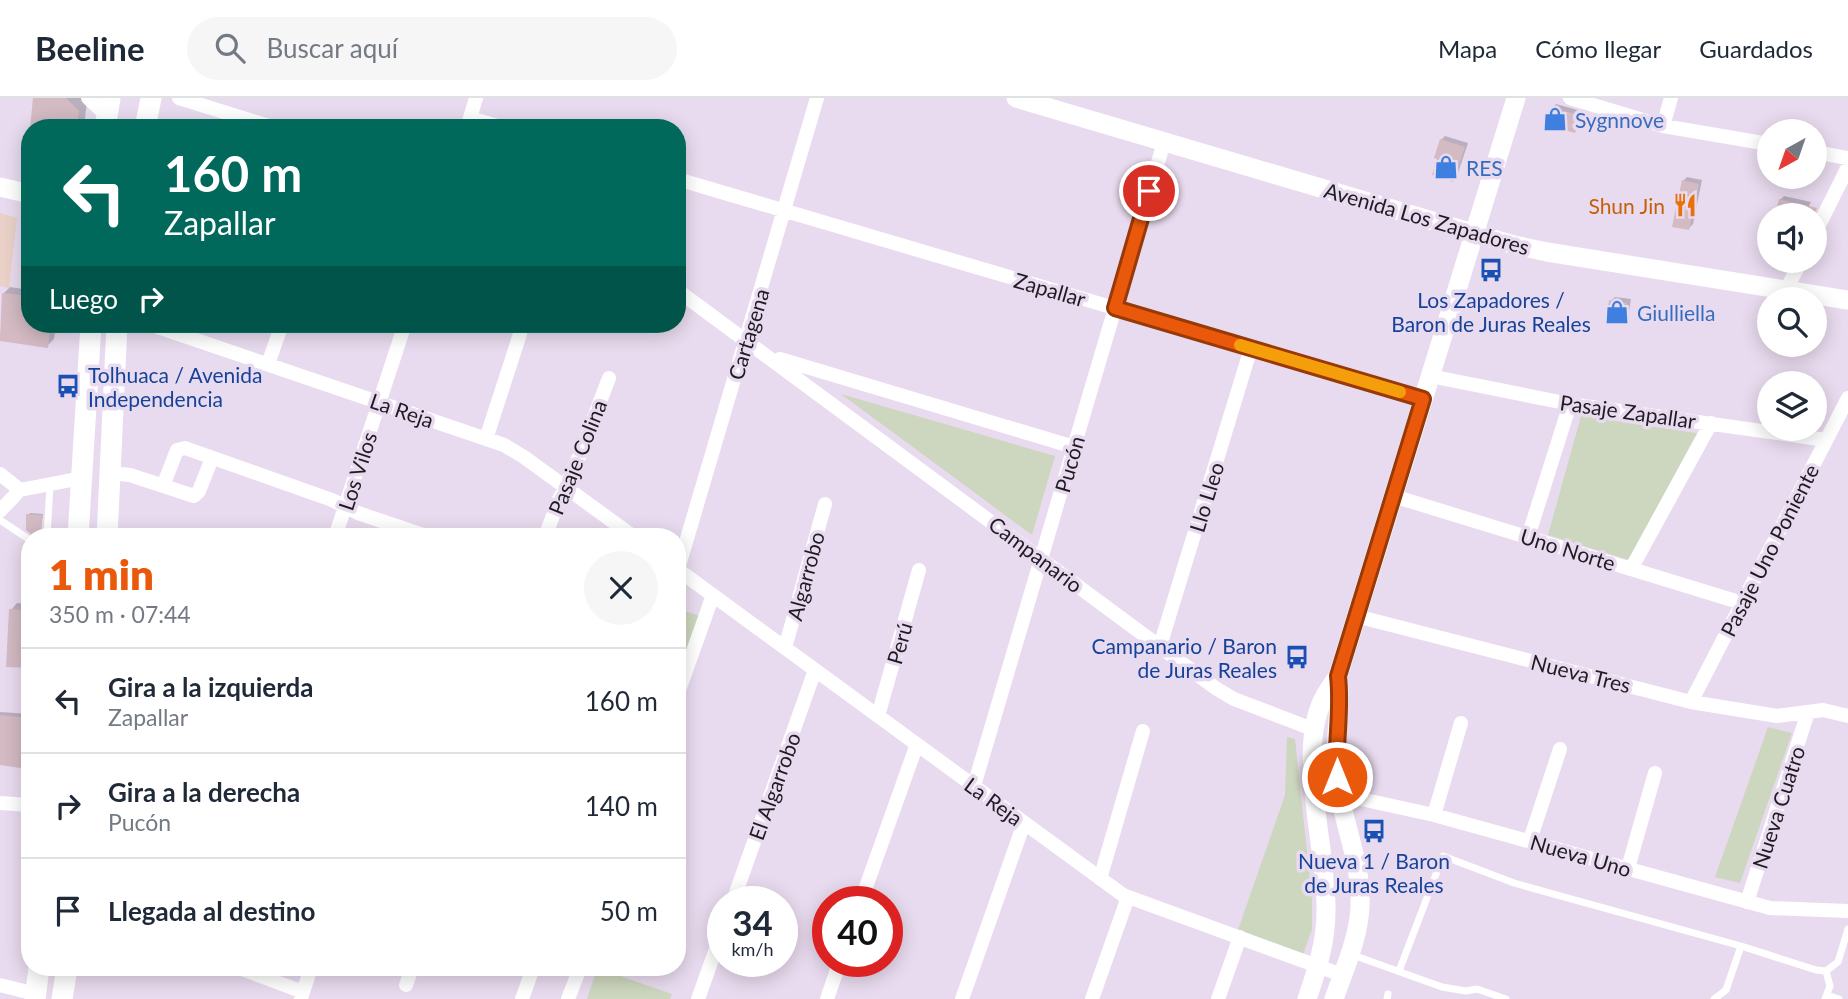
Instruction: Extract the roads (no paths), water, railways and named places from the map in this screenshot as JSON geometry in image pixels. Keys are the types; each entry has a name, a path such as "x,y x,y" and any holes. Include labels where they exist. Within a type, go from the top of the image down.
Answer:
{"main road":[{"path":"147,119 151,98"},
{"path":"79,528 90,333"},
{"path":"107,528 117,333"},
{"path":"35,996 38,976"},
{"path":"62,999 66,976"}],"street":[{"path":"88,98 107,113"},
{"path":"179,98 246,119"},
{"path":"469,119 476,98"},
{"name":"Cartagena","path":"686,542 786,211 817,98"},
{"name":"Avenida Los Zapadores","path":"1016,98 1547,252 1767,287"},
{"path":"1307,999 1323,947 1326,907 1315,789 1315,730 1321,704 1338,676 1516,98"},
{"path":"1570,98 1663,126 1757,142"},
{"path":"1663,126 1671,98"},
{"name":"Pucón","path":"974,786 1164,142"},
{"path":"1827,154 1848,158"},
{"path":"1827,209 1848,167"},
{"name":"Zapallar","path":"686,182 1423,399"},
{"path":"0,187 21,192"},
{"name":"Campanario","path":"686,297 1225,694 1315,730"},
{"name":"Avenida Los Zapadores","path":"1827,297 1848,300"},
{"name":"La Reja","path":"176,333 515,451 622,528"},
{"path":"268,364 279,333"},
{"name":"Los Vilos","path":"338,528 402,333"},
{"path":"486,439 520,334"},
{"name":"Llo Lleo","path":"1160,646 1251,348"},
{"name":"Campanario","path":"769,356 1074,447"},
{"name":"Pasaje Zapallar","path":"1430,376 1570,404 1757,430"},
{"name":"Pasaje Colina","path":"549,528 609,378"},
{"name":"Pasaje Uno Poniente","path":"1827,438 1848,398"},
{"path":"1528,537 1570,404"},
{"path":"1632,569 1711,424"},
{"name":"Pasaje Uno Poniente","path":"1691,702 1825,441"},
{"path":"163,486 175,454 180,448 404,528"},
{"path":"110,473 130,475 191,496 196,495 212,458"},
{"path":"0,474 20,491"},
{"path":"0,511 20,491 82,478"},
{"name":"Uno Norte","path":"1393,496 1742,603"},
{"name":"Algarrobo","path":"785,648 825,504"},
{"name":"Perú","path":"878,716 919,570"},
{"name":"La Reja","path":"686,575 1100,879 1129,897 1342,975"},
{"path":"686,671 713,596"},
{"name":"Nueva Tres","path":"1356,616 1691,702 1777,716 1823,710 1848,716"},
{"name":"El Algarrobo","path":"738,886 815,670"},
{"path":"1334,999 1350,953 1360,907 1360,882 1340,794 1336,756 1340,705 1338,676"},
{"name":"Nueva Cuatro","path":"1748,902 1808,712"},
{"path":"1434,815 1461,723"},
{"path":"1100,879 1143,731"},
{"path":"867,886 917,744"},
{"path":"1530,840 1560,749"},
{"path":"1628,868 1656,773"},
{"name":"Nueva Uno","path":"1315,789 1434,815 1530,840 1770,908 1848,911"},
{"path":"0,803 21,804"},
{"path":"962,999 1024,823"},
{"path":"1092,999 1129,897"},
{"path":"1218,999 1240,937"},
{"path":"698,999 707,974"},
{"path":"258,976 302,995 308,976"},
{"path":"406,985 409,976"},
{"path":"522,999 530,976"},
{"path":"568,999 577,976"},
{"path":"827,999 835,977"},
{"path":"0,985 35,996"}],"lane":[{"path":"48,528 50,484"},
{"path":"0,520 21,534"},
{"path":"1399,971 1443,856 1514,883 1826,971"},
{"path":"1826,971 1838,962 1848,929"},
{"path":"1714,999 1726,989 1741,946"},
{"path":"1350,953 1442,987 1466,991 1478,989 1506,999"},
{"path":"1826,971 1830,986 1826,997 1839,999"}],"place":[{"name":"Sygnnove","path":"1555,119"},
{"name":"RES","path":"1446,167"},
{"name":"Shun Jin","path":"1685,205"},
{"name":"Los Zapadores / Baron de Juras Reales","path":"1491,270"},
{"name":"Giulliella","path":"1617,312"},
{"name":"Tolhuaca / Avenida Independencia","path":"68,386"},
{"name":"Campanario / Baron de Juras Reales","path":"1297,657"},
{"name":"Nueva 1 / Baron de Juras Reales","path":"1374,831"}]}
